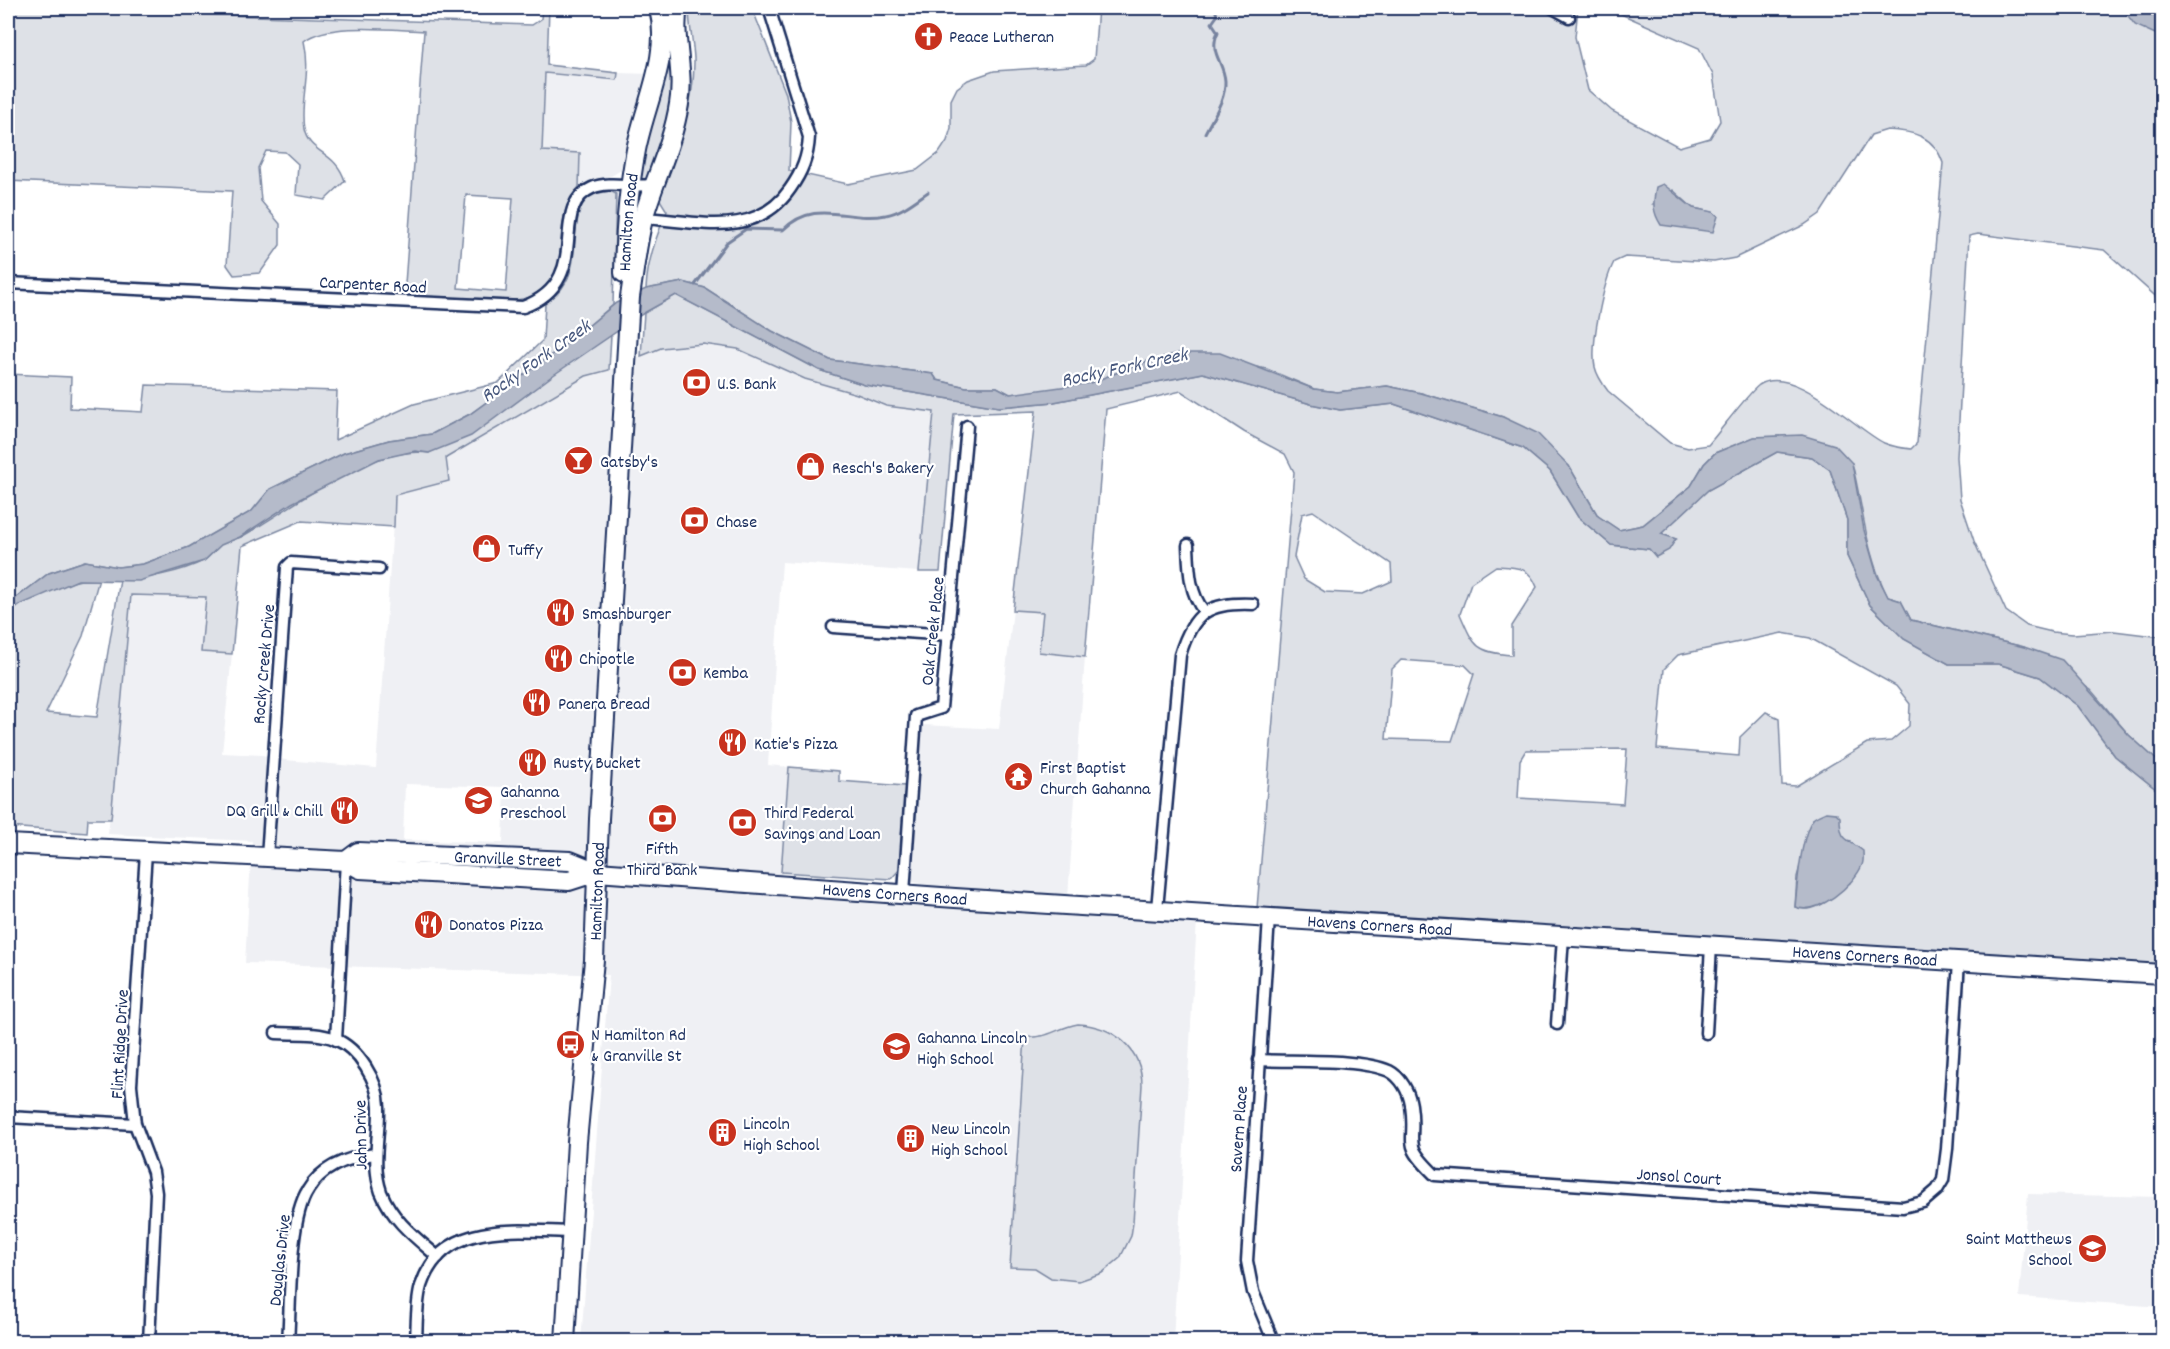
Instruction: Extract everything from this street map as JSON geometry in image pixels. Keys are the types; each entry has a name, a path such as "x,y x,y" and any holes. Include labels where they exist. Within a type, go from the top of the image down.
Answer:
{"main road":[{"name":"Hamilton Road","path":"565,1341 577,1142 594,960 623,369 630,297 630,186 639,133 662,50 663,26 659,8"},
{"name":"Hamilton Road","path":"630,265 679,105 682,82 677,26 678,8"},
{"name":"Hamilton Road","path":"658,179 672,152 684,109 688,58 684,23 685,8"},
{"name":"Granville Street","path":"8,844 346,861 360,869 569,881 597,872"},
{"name":"Havens Corners Road","path":"597,872 1269,918 2163,974"}],"street":[{"path":"644,218 725,225 749,221 767,213 783,199 798,177 808,154 810,137 769,8"},
{"path":"1553,8 1569,17"},
{"name":"Carpenter Road","path":"8,283 523,307 543,299 562,274 567,258 571,215 582,194 593,188 607,185 630,186 658,179"},
{"name":"Oak Creek Place","path":"904,893 916,716 940,708 968,426"},
{"path":"1188,545 1189,570 1196,602 1204,611"},
{"name":"Rocky Creek Drive","path":"267,857 287,567 291,563 379,569"},
{"path":"1157,909 1180,656 1187,631 1204,611 1228,603 1253,604"},
{"path":"833,627 949,635"},
{"name":"Flint Ridge Drive","path":"146,852 131,1085 135,1124 153,1172 156,1193 149,1341"},
{"path":"276,1033 318,1035 336,1040 346,861"},
{"name":"Savern Place","path":"1269,918 1247,1261 1253,1292 1272,1338"},
{"path":"1557,1024 1563,937"},
{"path":"1706,1033 1712,946"},
{"name":"Jonsol Court","path":"1259,1060 1367,1065 1390,1072 1404,1085 1411,1104 1410,1139 1415,1156 1434,1175 1903,1207 1923,1202 1937,1190 1943,1180 1959,961"},
{"name":"Jahn Drive","path":"336,1040 361,1061 373,1082 379,1105 375,1154 376,1176 390,1210 438,1257"},
{"path":"8,1117 135,1124"},
{"name":"Douglas Drive","path":"288,1341 295,1231 307,1190 322,1173 341,1161 375,1154"},
{"path":"416,1341 421,1288 438,1257 451,1245 476,1234 572,1232"}],"shaded area":[{"path":"8,8 532,25 541,19 542,8 549,8 547,65 618,73 617,80 545,73 542,151 580,153 579,187 566,211 556,273 542,291 527,298 494,301 404,297 424,31 344,29 315,35 304,41 307,65 303,108 304,129 311,143 336,164 345,181 325,200 296,195 298,164 285,152 266,151 258,168 261,201 280,224 280,245 260,273 234,275 227,265 232,191 8,181","holes":["466,195 513,198 506,292 458,288"]},
{"path":"668,8 676,8 680,90 647,180 639,181 653,113 670,51"},
{"path":"689,8 752,8 786,94 791,122 789,171 848,184 917,170 939,153 947,141 951,128 951,100 957,88 968,80 994,71 1086,65 1094,59 1098,8 1578,8 2162,8 2162,302 2104,250 1978,234 1969,236 1957,457 1960,499 1974,541 2006,611 2027,626 2052,632 2073,634 2114,631 2162,637 2162,765 2129,735 2091,690 2024,647 1911,620 1901,601 1888,597 1880,580 1874,564 1852,463 1755,437 1715,453 1704,464 1691,486 1643,525 1619,530 1598,516 1569,466 1503,417 1421,393 1387,386 1337,392 1314,389 1267,369 1179,353 1145,362 1090,383 1038,392 1010,394 997,387 966,387 937,380 933,374 830,360 772,331 705,288 683,282 646,289 653,249 667,211 660,200 659,192 684,126 694,76","holes":["1578,8 1621,14 1699,48 1713,75 1720,121 1710,138 1679,147 1612,111 1588,90 1575,37","1887,130 1922,137 1934,147 1943,163 1917,443 1911,449 1884,443 1824,400 1789,383 1773,381 1754,389 1708,445 1688,448 1670,443 1608,391 1596,370 1594,357 1596,329 1602,298 1614,262 1625,257 1714,262 1735,258 1804,225 1820,214 1871,135","1673,190 1693,208 1712,212 1653,204"]},
{"path":"545,72 617,80 618,73 651,74 628,166 611,176 579,187 580,153 542,151"},
{"path":"610,191 616,194 613,305 569,342 470,414 432,434 389,440 344,453 270,489 252,511 189,547 143,564 118,567 85,561 49,573 8,604 8,374 71,377 70,408 143,412 146,385 337,391 335,440 414,404 498,383 543,340 545,304 560,290 568,277 582,206 588,195"},
{"path":"676,295 819,370 865,385 999,407 1054,402 1203,373 1340,410 1394,404 1523,448 1550,471 1578,517 1611,545 1649,549 1676,539 1660,534 1708,490 1777,452 1812,457 1830,470 1847,520 1847,556 1870,605 1904,639 1949,664 1998,664 2040,677 2078,706 2115,756 2162,794 2162,967 1257,908 1294,472 1285,454 1244,432 1181,391 1106,409 1085,657 1039,652 1043,612 1013,610 1036,411 954,414 940,572 919,572 934,412 886,406 857,394 805,379 738,349 703,344 661,348 641,356 644,313","holes":["1313,511 1391,564 1392,581 1363,594 1325,592 1304,579 1294,557 1302,514","1496,566 1526,571 1537,587 1512,626 1512,655 1490,652 1477,645 1460,614 1471,583","1782,633 1810,638 1896,686 1910,704 1909,726 1891,741 1867,743 1796,786 1782,785 1779,718 1766,712 1740,737 1739,756 1657,749 1664,669 1678,655","1401,660 1465,665 1474,674 1452,741 1386,739 1392,669","1627,749 1623,804 1518,798 1520,760 1526,750","1813,819 1840,834 1845,840 1851,841 1850,883 1818,906 1810,909 1795,907 1797,877"]},
{"path":"611,335 609,370 586,376 446,458 449,481 395,495 394,527 301,521 242,546 232,654 201,652 206,597 131,595 111,819 88,819 87,833 8,827 8,617 15,610 49,590 76,581 99,579 83,636 46,713 97,717 120,580 150,577 195,565 220,545 241,537 356,468 406,453 429,453"},
{"path":"703,344 739,349 805,379 857,394 886,406 934,412 919,572 782,562 768,765 789,767 780,897 1197,919 1173,1341 581,1341 609,975 245,963 252,841 108,834 131,594 206,597 201,652 232,654 222,753 262,755 285,760 376,768 395,495 448,481 445,458 586,376 609,370 661,348","holes":["405,784 505,787 503,843 403,840"]},
{"path":"1013,610 1043,612 1039,652 1085,657 1068,897 956,890 912,882 909,872 923,725 999,729"},
{"path":"789,767 839,771 839,781 905,786 900,869 891,879 781,872"},
{"path":"1078,1024 1103,1029 1123,1041 1137,1060 1142,1085 1131,1236 1120,1258 1102,1273 1079,1281 1051,1278 1035,1268 1010,1267 1025,1037 1046,1035"},
{"name":"Saint Matthews School","path":"2028,1194 2162,1197 2162,1307 2019,1297"}],"water":[{"path":"2122,8 2162,8 2162,37 2135,25"},
{"path":"1663,184 1693,208 1713,212 1718,216 1713,232 1661,225 1656,215 1654,202 1656,187"},
{"path":"683,282 705,288 772,331 830,360 933,374 937,380 966,387 997,387 1010,394 1090,383 1145,362 1179,353 1220,353 1314,389 1337,392 1387,386 1421,393 1503,417 1537,433 1569,466 1598,516 1619,530 1643,525 1691,486 1704,464 1715,453 1754,437 1802,435 1835,445 1852,463 1864,530 1877,575 1888,597 1901,601 1911,620 2024,647 2062,660 2129,735 2162,765 2162,794 2115,756 2078,706 2040,677 1998,664 1949,664 1904,639 1870,605 1847,556 1847,520 1830,470 1812,457 1777,452 1708,490 1661,534 1676,539 1669,550 1656,557 1649,549 1611,545 1578,517 1550,471 1523,448 1394,404 1340,410 1203,373 1054,402 999,407 865,385 819,370 676,295 644,313 552,376 471,436 429,453 415,451 379,459 292,503 240,537 221,545 204,561 139,581 78,580 15,607 8,617 8,604 49,573 85,561 118,567 143,564 189,547 252,511 270,489 344,453 389,440 432,434 470,414 569,342 616,303 646,289"},
{"path":"1826,812 1836,813 1840,817 1841,831 1845,838 1863,851 1863,863 1858,873 1834,897 1814,907 1804,909 1795,907 1805,836 1813,819"}],"waterway":[{"path":"1205,133 1225,88 1224,74 1215,45 1218,32 1212,23 1217,16 1215,8"},
{"path":"695,285 727,242 746,229 783,230 795,220 820,213 872,217 892,214 928,192"}],"place":[{"name":"Peace Lutheran","path":"928,36"},
{"name":"U.S. Bank","path":"696,383"},
{"name":"Gatsby's","path":"579,461"},
{"name":"Resch's Bakery","path":"811,467"},
{"name":"Chase","path":"695,521"},
{"name":"Tuffy","path":"487,549"},
{"name":"Smashburger","path":"561,613"},
{"name":"Chipotle","path":"558,658"},
{"name":"Kemba","path":"682,672"},
{"name":"Panera Bread","path":"537,703"},
{"name":"Katie's Pizza","path":"733,743"},
{"name":"Rusty Bucket","path":"532,762"},
{"name":"First Baptist Church Gahanna","path":"1019,777"},
{"name":"Gahanna Preschool","path":"479,801"},
{"name":"DQ Grill & Chill","path":"344,810"},
{"name":"Fifth Third Bank","path":"662,819"},
{"name":"Third Federal Savings and Loan","path":"743,822"},
{"name":"Donatos Pizza","path":"428,924"},
{"name":"N Hamilton Rd & Granville St","path":"570,1044"},
{"name":"Gahanna Lincoln High School","path":"896,1047"},
{"name":"Lincoln High School","path":"722,1133"},
{"name":"New Lincoln High School","path":"910,1138"},
{"name":"Saint Matthews School","path":"2093,1248"}],"water label":[{"name":"Rocky Fork Creek","path":"535,360"},
{"name":"Rocky Fork Creek","path":"1124,366"}]}
